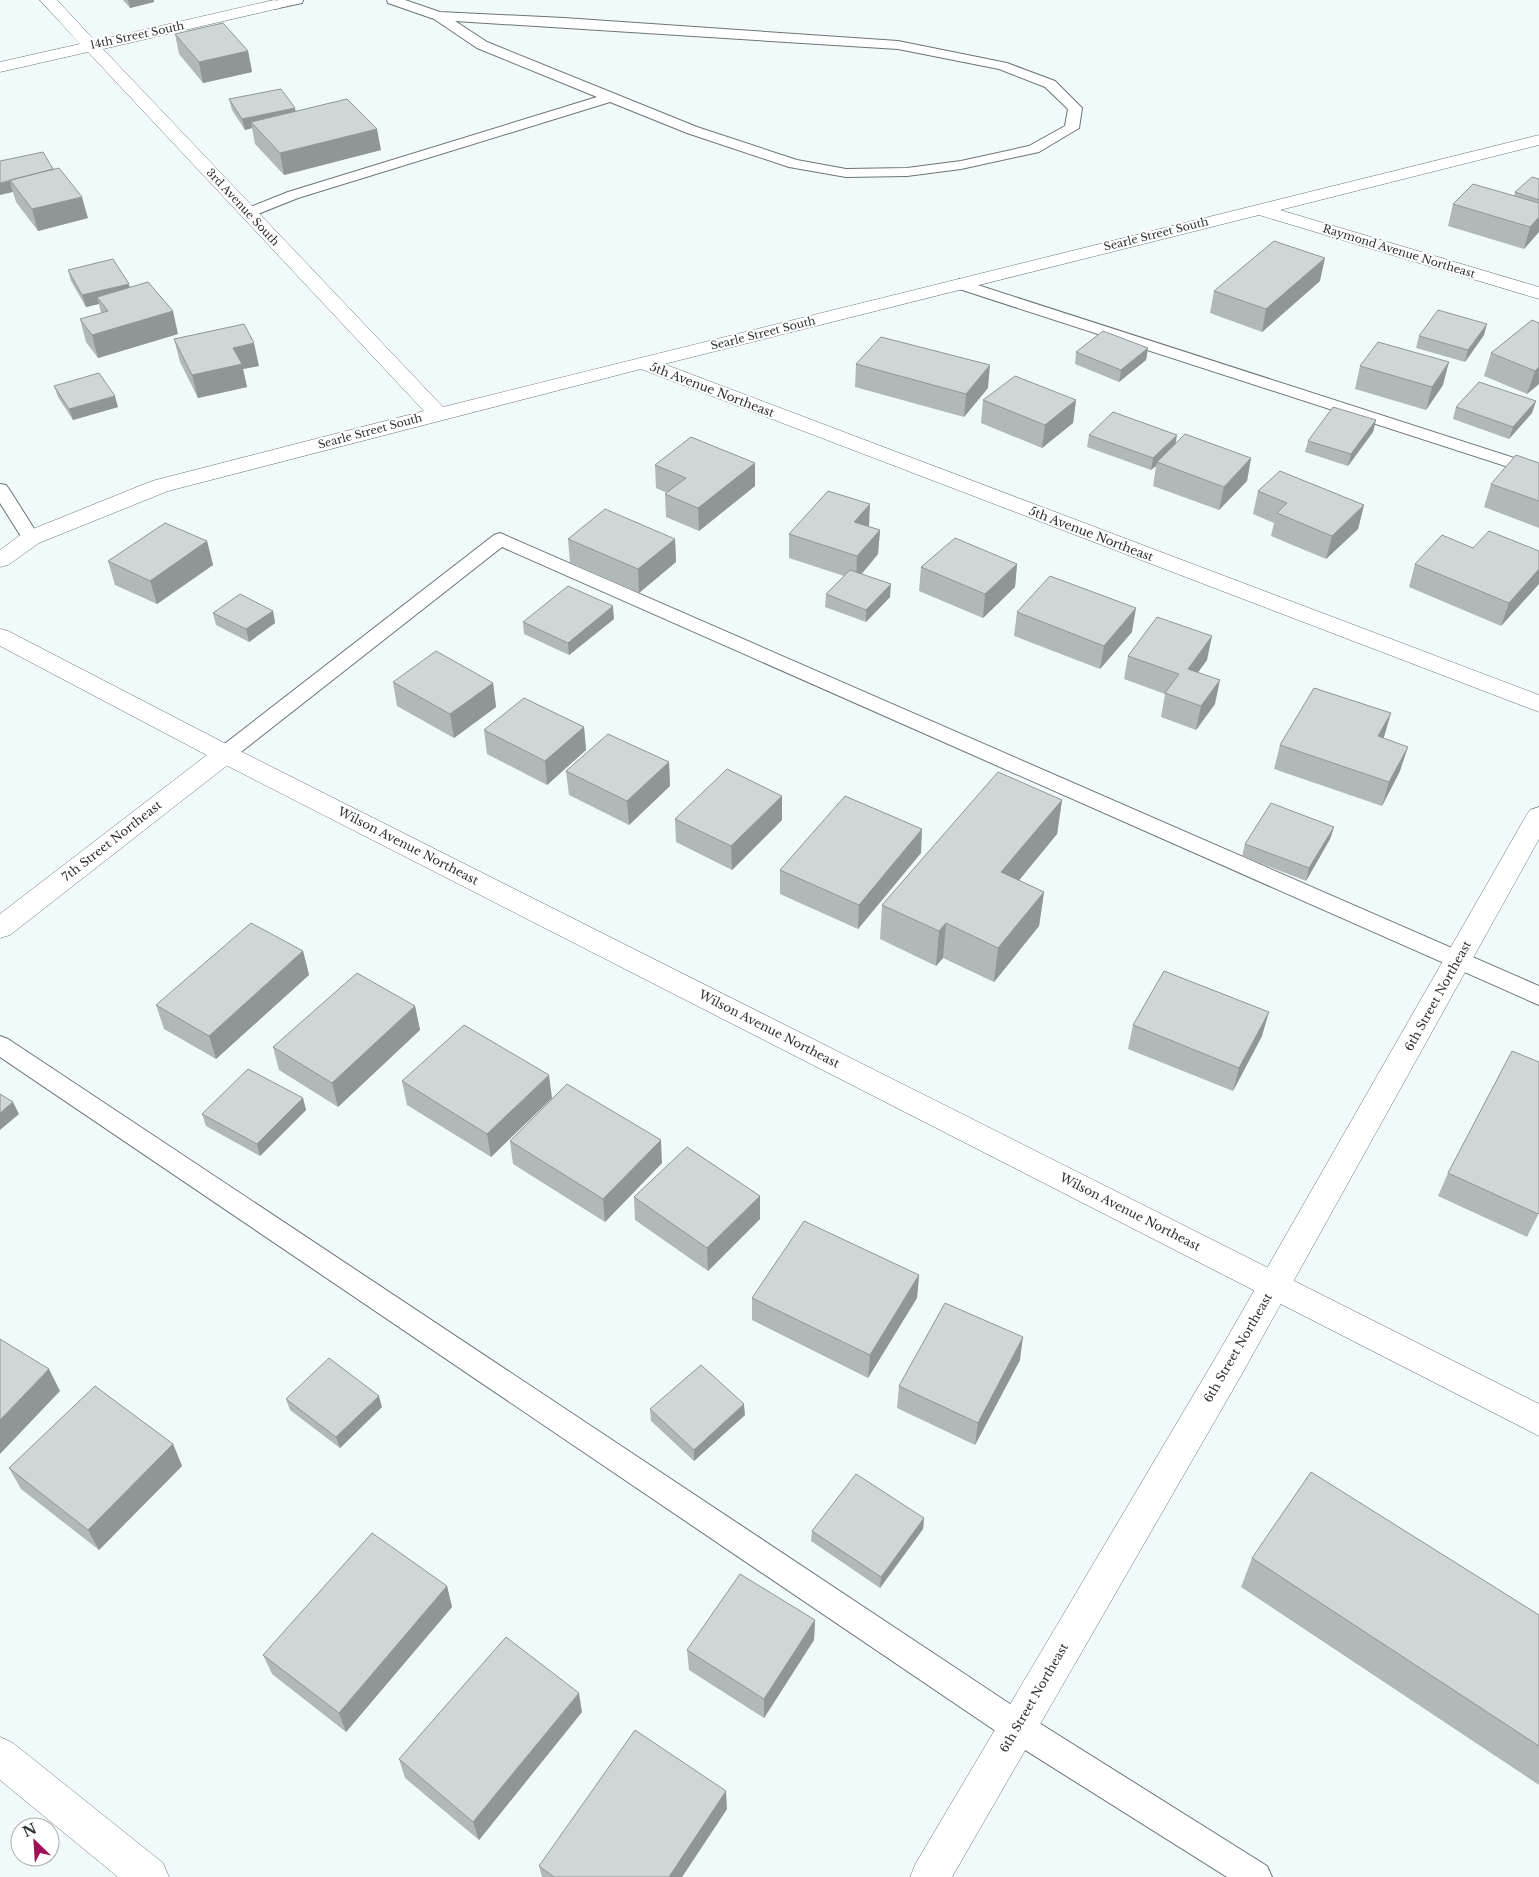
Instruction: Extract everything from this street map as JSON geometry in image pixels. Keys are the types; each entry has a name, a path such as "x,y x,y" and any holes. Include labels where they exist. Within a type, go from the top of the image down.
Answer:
{"street":[{"name":"3rd Avenue South","path":"48,0 438,414"},
{"name":"14th Street South","path":"0,67 274,5"},
{"name":"Searle Street South","path":"0,560 31,538 160,486 438,414 1258,208 1539,140"},
{"name":"Raymond Avenue Northeast","path":"1258,208 1539,293"},
{"name":"5th Avenue Northeast","path":"643,363 1539,704"},
{"name":"Wilson Avenue Northeast","path":"0,636 225,754 1539,1421"},
{"name":"7th Street Northeast","path":"0,928 225,754"},
{"name":"6th Street Northeast","path":"930,1877 1274,1285 1539,816"},
{"path":"0,1756 149,1877"}],"lane":[{"path":"274,5 297,0"},
{"path":"393,0 439,16 482,45 692,130 794,164 846,173 907,172 961,165 1034,149 1072,128 1075,108 1050,84 1002,66 898,45 574,23 439,16"},
{"path":"248,213 293,196 610,97"},
{"path":"959,284 1539,472"},
{"path":"0,489 31,538"},
{"path":"225,754 500,539 1539,996"},
{"path":"0,1044 1017,1727 1256,1877"}],"building":[{"path":"223,23 248,51 199,62 175,34"},
{"path":"281,89 295,108 242,119 229,99"},
{"path":"347,99 377,129 280,153 251,122"},
{"path":"43,152 53,169 0,183 0,161"},
{"path":"59,168 82,197 32,209 10,180"},
{"path":"1532,177 1539,179 1539,200 1515,192"},
{"path":"1473,184 1539,203 1539,217 1530,227 1453,204"},
{"path":"1274,241 1325,258 1266,309 1214,291"},
{"path":"113,259 129,284 82,295 68,270"},
{"path":"148,282 173,311 92,335 80,319 108,311 97,297"},
{"path":"1438,310 1487,324 1468,350 1419,336"},
{"path":"1532,320 1539,323 1539,367 1535,371 1491,353"},
{"path":"244,324 254,343 233,348 242,364 192,375 174,339"},
{"path":"1103,331 1148,348 1121,370 1076,352"},
{"path":"881,337 990,365 966,394 856,364"},
{"path":"1378,342 1449,362 1432,387 1360,366"},
{"path":"99,373 115,396 69,409 54,386"},
{"path":"1015,376 1076,400 1045,425 983,400"},
{"path":"1479,382 1536,401 1513,427 1456,407"},
{"path":"1333,407 1376,420 1351,454 1308,441"},
{"path":"1113,412 1177,435 1153,458 1089,435"},
{"path":"1185,434 1251,458 1224,487 1157,462"},
{"path":"691,437 755,463 698,508 665,494 686,478 655,465"},
{"path":"1516,455 1539,463 1539,501 1491,484"},
{"path":"1280,471 1364,505 1332,536 1277,513 1287,503 1258,491"},
{"path":"828,491 870,504 854,522 880,530 857,556 789,534"},
{"path":"605,509 675,539 638,569 568,539"},
{"path":"165,523 207,541 150,581 108,561"},
{"path":"1489,531 1539,551 1539,569 1509,603 1415,564 1442,535 1473,548"},
{"path":"955,538 1017,564 985,594 921,567"},
{"path":"850,570 891,584 866,610 826,594"},
{"path":"1050,576 1136,608 1104,646 1017,612"},
{"path":"568,586 613,606 568,643 523,622"},
{"path":"240,594 273,611 246,629 213,613"},
{"path":"1157,617 1212,636 1188,669 1220,680 1201,706 1165,693 1179,674 1128,656"},
{"path":"436,651 493,683 450,714 393,682"},
{"path":"1314,688 1391,713 1378,736 1408,747 1389,782 1280,745"},
{"path":"524,698 584,727 545,761 484,730"},
{"path":"608,734 669,762 627,801 566,771"},
{"path":"727,769 782,796 731,846 675,819"},
{"path":"998,772 1062,800 1001,872 1044,892 998,948 946,923 939,931 882,905"},
{"path":"845,796 922,829 859,905 780,870"},
{"path":"1271,803 1334,827 1309,868 1245,844"},
{"path":"251,923 303,951 209,1036 156,1005"},
{"path":"1164,971 1269,1012 1239,1068 1133,1025"},
{"path":"357,973 415,1006 332,1083 273,1047"},
{"path":"464,1025 549,1075 487,1134 402,1081"},
{"path":"1512,1051 1539,1062 1538,1214 1448,1173"},
{"path":"248,1069 303,1098 257,1144 202,1114"},
{"path":"567,1084 661,1140 603,1199 510,1141"},
{"path":"0,1094 13,1102 0,1113"},
{"path":"687,1147 760,1196 707,1248 634,1197"},
{"path":"804,1221 919,1275 870,1355 752,1298"},
{"path":"945,1303 1023,1337 978,1423 899,1386"},
{"path":"0,1339 49,1369 0,1420"},
{"path":"329,1358 379,1396 336,1437 286,1399"},
{"path":"701,1365 744,1404 694,1450 650,1409"},
{"path":"95,1386 173,1444 88,1530 9,1468"},
{"path":"1311,1472 1539,1615 1539,1746 1252,1558"},
{"path":"856,1474 924,1518 881,1577 812,1531"},
{"path":"372,1533 447,1586 339,1713 263,1655"},
{"path":"740,1574 815,1620 764,1699 687,1650"},
{"path":"506,1637 579,1693 473,1822 399,1759"},
{"path":"635,1730 726,1791 669,1877 554,1877 539,1866"}]}
